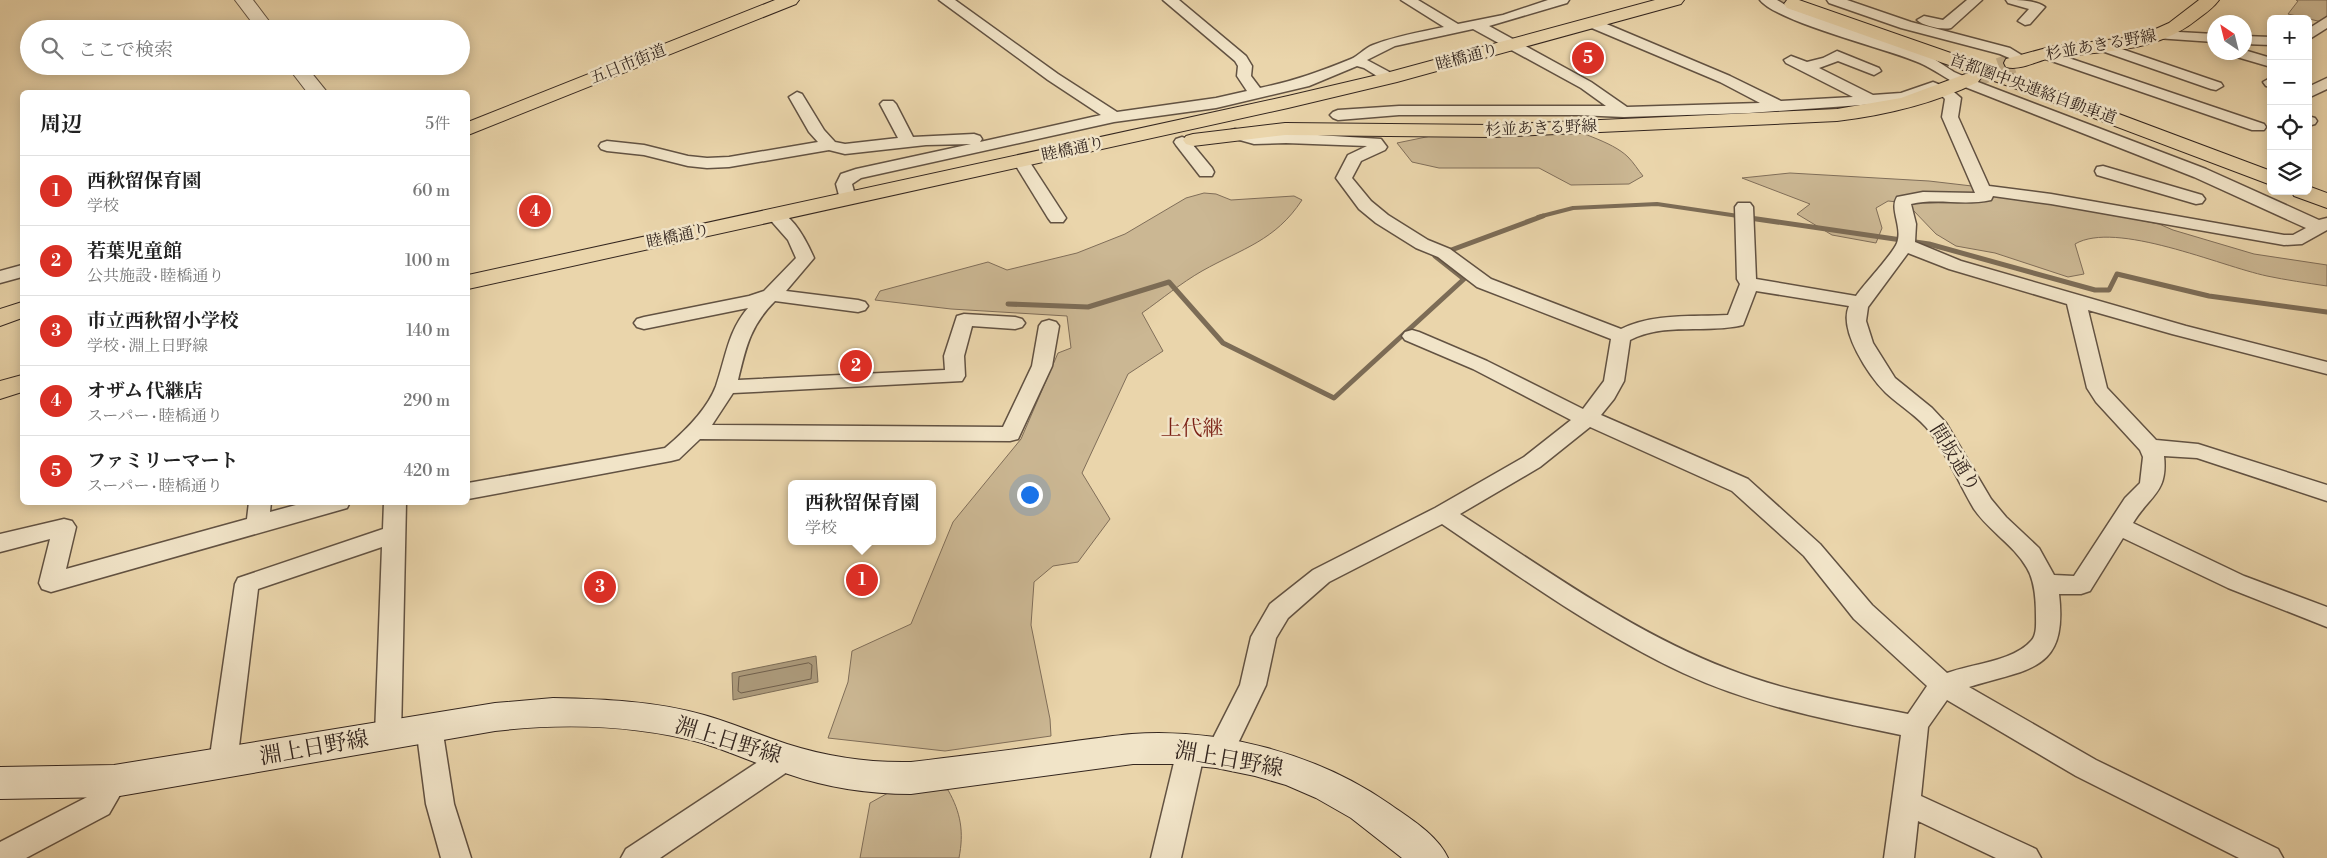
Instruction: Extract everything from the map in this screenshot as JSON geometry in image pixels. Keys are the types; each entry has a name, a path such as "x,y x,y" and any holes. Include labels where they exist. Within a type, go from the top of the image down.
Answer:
{"main road":[{"path":"244,0 259,20"},
{"name":"五日市街道","path":"470,128 766,4 790,0"},
{"name":"睦橋通り","path":"470,282 1390,78 1675,0"},
{"name":"杉並あきる野線","path":"2017,61 2045,54 2147,40 2181,24 2210,0"},
{"name":"首都圏中央連絡自動車道","path":"1802,2 2034,76 2267,162"},
{"name":"首都圏中央連絡自動車道","path":"1802,2 2267,177"},
{"path":"303,75 315,90"},
{"name":"杉並あきる野線","path":"1106,142 1136,148 1285,129 1493,131 1837,115 1885,109 1928,98 1957,82"},
{"path":"2312,181 2327,195"},
{"path":"2312,193 2327,195"},
{"path":"0,318 20,309"},
{"path":"0,390 20,385"},
{"name":"淵上日野線","path":"0,783 114,781 429,727 520,714 600,713 689,725 738,739 786,758 838,772 886,779 911,778 1133,750 1205,752 1265,763 1297,773 1328,786 1361,803 1388,822 1428,858"}],"street":[{"path":"946,0 1053,78 1114,117"},
{"path":"1170,0 1242,59 1245,66 1244,76 1256,94"},
{"path":"1408,0 1455,28"},
{"path":"1357,62 1361,57 1373,50 1391,43 1506,18 1562,0"},
{"path":"1767,0 1787,12 1926,60 1957,82 2124,142 2323,225"},
{"path":"1834,0 1906,25 2005,51 2017,61"},
{"path":"1852,0 1940,25 1946,25 1975,0"},
{"path":"2012,0 2038,7 2025,21"},
{"path":"2312,33 2327,21"},
{"path":"1592,23 1725,79 1778,106"},
{"path":"1472,24 1586,85 1624,112"},
{"path":"2161,35 2207,38"},
{"path":"2184,37 2207,44"},
{"path":"2252,40 2267,41"},
{"path":"2104,47 2216,86"},
{"path":"2045,54 2256,129 2267,120"},
{"path":"1806,67 1828,61 1837,55 1874,71"},
{"path":"2252,57 2267,62"},
{"path":"1791,60 1869,99"},
{"path":"847,199 844,184 848,178 856,174 1114,117 1207,104 1304,84 1325,76 1347,64 1357,62 1368,64 1390,78"},
{"path":"2312,75 2327,81"},
{"path":"2312,92 2327,81"},
{"path":"1338,115 1382,110 1526,111 1594,109 1624,112 1778,106 1903,97 1917,94 1935,86 1957,82"},
{"path":"1749,284 1860,302 1905,245 1908,235 1907,222 1901,207 1903,201 1913,198 1975,199 1985,196 1950,117 1957,82"},
{"path":"2312,96 2327,102"},
{"path":"797,97 817,132 829,146"},
{"path":"888,104 908,142"},
{"path":"1235,134 1254,139 1286,138 1375,142 1378,147 1354,158 1344,178 1365,205 1382,219 1422,244 1444,253 1484,282 1527,301 1622,336"},
{"path":"607,146 644,150 688,162 707,163 729,162 829,146 845,148 926,140 1015,139"},
{"path":"1182,142 1206,172"},
{"path":"1021,161 1057,218"},
{"path":"2103,171 2196,199"},
{"path":"2176,211 2221,182"},
{"path":"1983,190 2051,199 2284,240 2296,240 2323,225"},
{"path":"1166,858 1205,752 1253,685 1264,638 1279,612 1321,576 1444,514 1532,462 1586,418 1611,387 1622,336 1636,329 1664,324 1733,322 1738,317 1749,284 1746,279 1744,213"},
{"path":"470,491 671,454 680,448 715,405 726,387 733,355 743,328 755,310 805,258 796,238 775,215"},
{"path":"1905,245 1955,265 2179,330 2327,368"},
{"path":"0,277 20,272"},
{"path":"644,322 753,301 771,295 858,306"},
{"path":"2046,583 2063,586 2081,585 2133,504 2151,486 2154,466 2154,457 2150,447 2103,397 2098,388 2076,300"},
{"name":"間坂通り","path":"1860,302 1856,314 1860,334 1876,368 1892,387 1930,419 1984,506 2032,557 2040,568 2046,583 2047,635 2044,648 2029,659 1964,677 1946,686 1924,709 1915,727 1899,858"},
{"path":"726,387 955,376 954,356 964,320 1015,323"},
{"path":"692,432 1010,434 1042,366 1049,326"},
{"path":"1412,336 1480,365 1586,418 1740,485 1812,550 1863,612 1931,675 1946,686 2086,768 2268,858"},
{"path":"2150,447 2198,452 2327,492"},
{"path":"0,544 64,527 51,583 259,513 317,505"},
{"path":"388,735 395,505"},
{"path":"1444,514 1590,610 1693,666 1739,684 1820,708 1915,727"},
{"path":"2119,526 2236,582 2327,617"},
{"path":"223,763 247,584 394,534"},
{"path":"429,727 440,804 456,858"},
{"path":"636,858 786,758"},
{"path":"0,857 99,805 114,781"},
{"path":"1905,802 2026,858"}],"shaded area":[{"path":"2296,0 2327,0 2327,19 2322,22 2312,20 2312,15 2288,14 2298,1"},
{"path":"1554,122 1613,146 1630,159 1643,176 1629,184 1571,185 1539,168 1439,168 1412,162 1397,143 1494,123"},
{"path":"1790,173 1929,181 1972,186 2000,197 2085,209 2159,224 2173,230 2254,254 2327,265 2327,286 2267,276 2169,247 2116,237 2093,238 2075,244 2084,274 2068,277 1995,253 1956,246 1936,234 1912,209 1898,202 1888,201 1876,208 1882,228 1876,243 1832,235 1797,214 1810,204 1742,178"},
{"path":"1204,193 1216,194 1231,200 1294,196 1302,200 1292,214 1269,234 1194,276 1142,313 1163,351 1128,374 1082,473 1110,519 1078,562 1053,566 1034,582 1031,625 1050,719 1051,736 945,751 828,738 848,682 852,651 911,624 953,522 1021,439 1058,353 1071,348 1067,316 951,309 875,300 880,291 988,262 1007,270 1077,253 1125,234 1186,198"},
{"path":"897,788 948,790 959,815 961,840 959,858 860,858 870,803"}],"water":[{"path":"816,656 818,682 733,700 732,673"}],"waterway":[{"path":"1538,217 1573,208 1657,204 1745,217"},
{"path":"1008,304 1088,307 1169,282 1223,343 1334,398 1464,279 1435,256 1543,216"},
{"path":"1736,216 1929,244 2095,290 2109,290 2117,274 2209,296 2327,312"}],"tunnel":[{"path":"1780,0 1793,4"},
{"path":"1971,78 2013,63"}],"place":[{"name":"ファミリーマート","path":"1588,58"},
{"name":"オザム 代継店","path":"535,211"},
{"name":"若葉児童館","path":"856,366"},
{"name":"西秋留保育園","path":"862,580"},
{"name":"市立西秋留小学校","path":"600,587"}],"district":[{"name":"上代継","path":"1192,429"}]}
